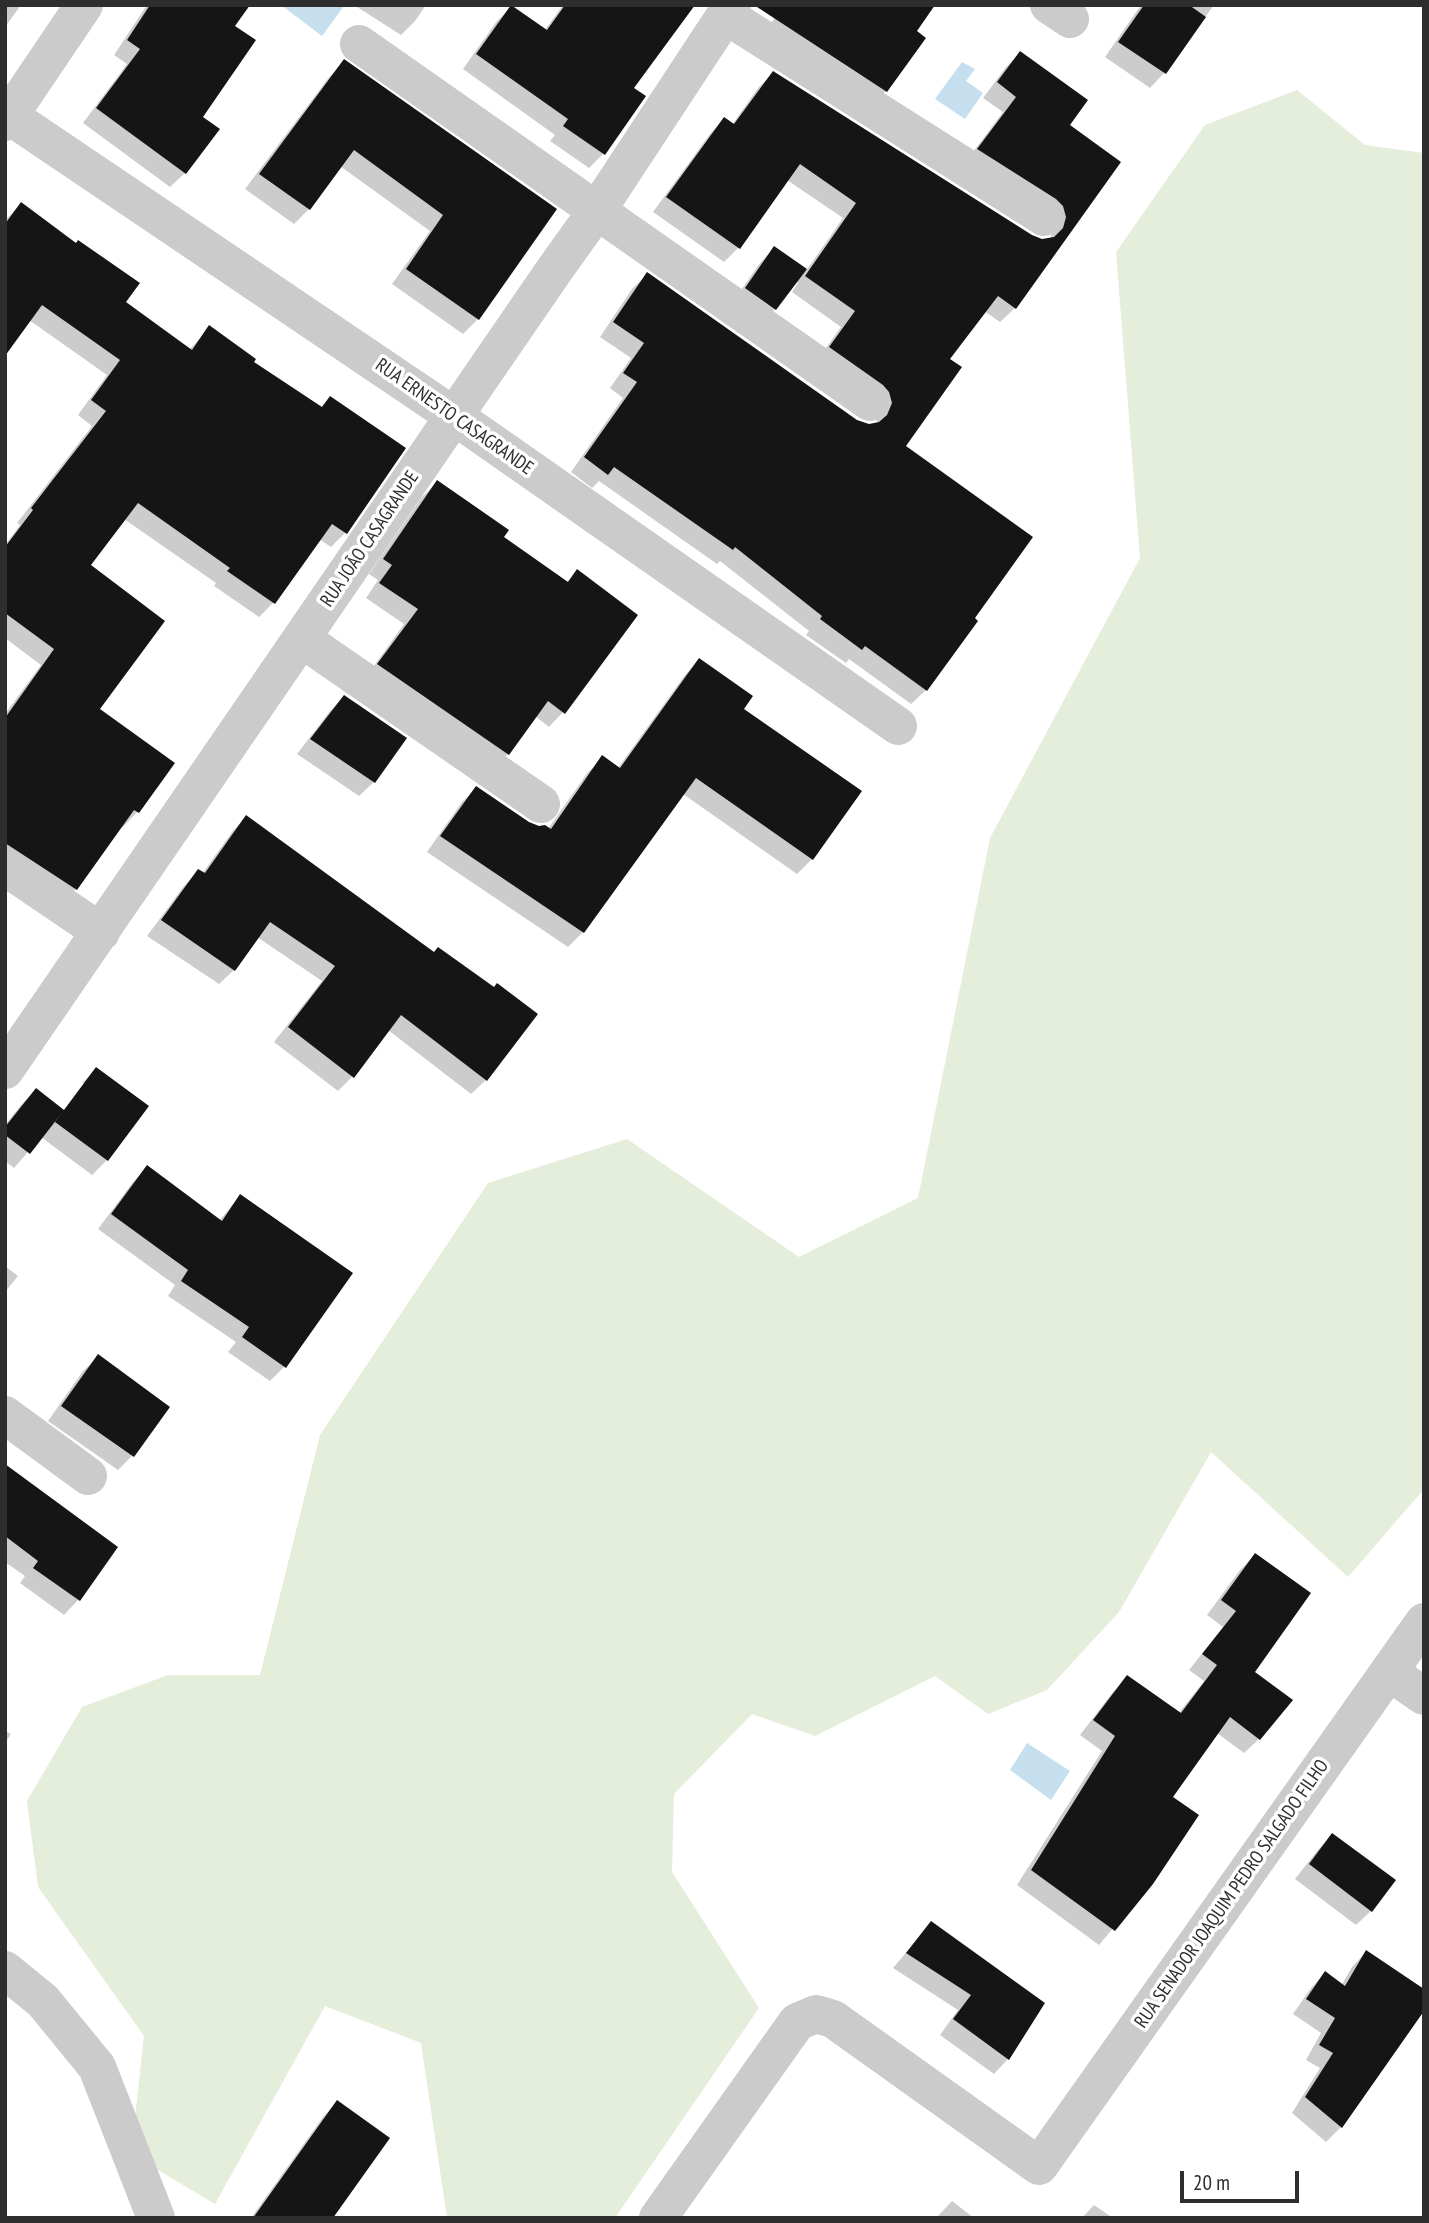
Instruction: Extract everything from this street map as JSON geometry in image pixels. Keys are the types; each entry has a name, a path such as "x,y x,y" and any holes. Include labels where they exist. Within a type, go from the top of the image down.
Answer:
{"street":[{"path":"7,117 84,5"},
{"path":"728,10 1044,218"},
{"name":"RUA JOÃO CASAGRANDE","path":"5,1070 598,209 728,10"},
{"path":"359,44 870,402"},
{"name":"RUA ERNESTO CASAGRANDE","path":"7,117 454,416 898,726"},
{"path":"302,639 541,804"},
{"path":"5,867 101,932"},
{"path":"5,1415 88,1476"},
{"name":"RUA SENADOR JOAQUIM PEDRO SALGADO FILHO","path":"658,2218 797,2022 816,2014 833,2019 1039,2166 1424,1622"},
{"path":"1389,1672 1424,1696"},
{"path":"5,1970 43,2001 97,2067 156,2218"}],"green space":[{"path":"1297,90 1365,145 1424,153 1424,1489 1348,1577 1211,1452 1119,1612 1047,1690 988,1714 935,1676 815,1736 752,1714 674,1794 672,1872 759,2008 615,2218 447,2218 421,2043 325,2006 215,2204 131,2154 144,2036 38,1887 27,1801 82,1707 168,1675 260,1675 320,1435 488,1183 627,1139 799,1257 918,1198 990,838 1140,558 1116,252 1205,125"}],"water":[{"path":"281,5 342,5 344,6 322,36"},
{"path":"962,62 975,69 966,81 983,93 965,119 935,99"},
{"path":"1027,1743 1070,1771 1051,1800 1010,1770"}],"building":[{"path":"150,5 250,5 235,26 256,40 203,117 220,129 186,174 96,108 140,49 127,40"},
{"path":"511,5 547,30 565,5 695,5 634,88 646,96 605,155 563,126 568,119 476,54"},
{"path":"754,5 935,5 917,31 926,38 887,92"},
{"path":"1144,5 1189,5 1206,17 1166,74 1118,42"},
{"path":"1020,51 1088,100 1070,125 1121,162 1016,309 998,296 950,359 962,367 906,446 1033,537 975,618 978,621 927,691 865,646 862,650 820,619 822,616 735,547 733,550 614,467 608,475 584,457 637,382 623,373 644,343 613,322 647,272 857,420 869,424 879,422 887,415 892,403 889,392 829,347 855,311 805,276 856,203 800,164 740,249 666,197 724,117 734,124 773,71 1032,235 1042,239 1054,237 1063,228 1066,217 1063,206 977,149 1016,97 997,82"},
{"path":"344,59 557,209 479,320 406,269 443,215 354,150 310,210 259,174"},
{"path":"21,202 76,243 78,240 140,283 126,302 192,350 209,325 256,359 254,362 322,407 330,396 406,448 347,534 332,524 275,604 227,571 230,568 138,503 91,565 165,621 100,709 175,763 139,813 134,810 77,890 5,843 5,718 54,649 5,613 5,547 33,510 31,508 106,411 91,400 120,360 42,305 5,356 5,224"},
{"path":"774,246 807,269 776,310 745,288"},
{"path":"437,480 509,530 504,537 568,582 577,569 638,615 565,714 548,701 509,755 377,664 418,609 379,583 392,565 383,559"},
{"path":"699,658 753,696 744,709 862,791 813,860 696,778 584,933 440,836 476,786 529,822 551,829 602,755 620,768"},
{"path":"344,695 407,738 375,783 310,739"},
{"path":"246,815 434,952 438,947 494,987 497,983 538,1014 487,1081 401,1015 354,1078 288,1027 335,966 270,922 235,971 161,920 198,869 205,873"},
{"path":"96,1067 149,1106 108,1161 55,1122"},
{"path":"36,1088 64,1110 30,1154 5,1135 5,1127"},
{"path":"147,1165 222,1221 240,1194 353,1273 286,1368 242,1337 249,1327 181,1281 188,1270 111,1214"},
{"path":"98,1354 170,1407 134,1457 61,1406"},
{"path":"5,1464 118,1547 80,1601 33,1568 38,1561 5,1536"},
{"path":"1255,1553 1311,1593 1255,1672 1293,1700 1260,1740 1230,1717 1173,1797 1199,1815 1153,1884 1115,1931 1031,1870 1115,1736 1093,1720 1127,1675 1181,1713 1217,1665 1202,1654 1236,1611 1221,1600"},
{"path":"1332,1833 1396,1880 1372,1912 1309,1864"},
{"path":"931,1921 1045,2003 1009,2060 953,2019 971,1995 906,1953"},
{"path":"1366,1950 1424,1989 1424,2011 1342,2128 1305,2097 1333,2053 1319,2045 1335,2018 1306,1999 1325,1971 1345,1986"},
{"path":"337,2100 390,2138 333,2218 253,2218"}]}
